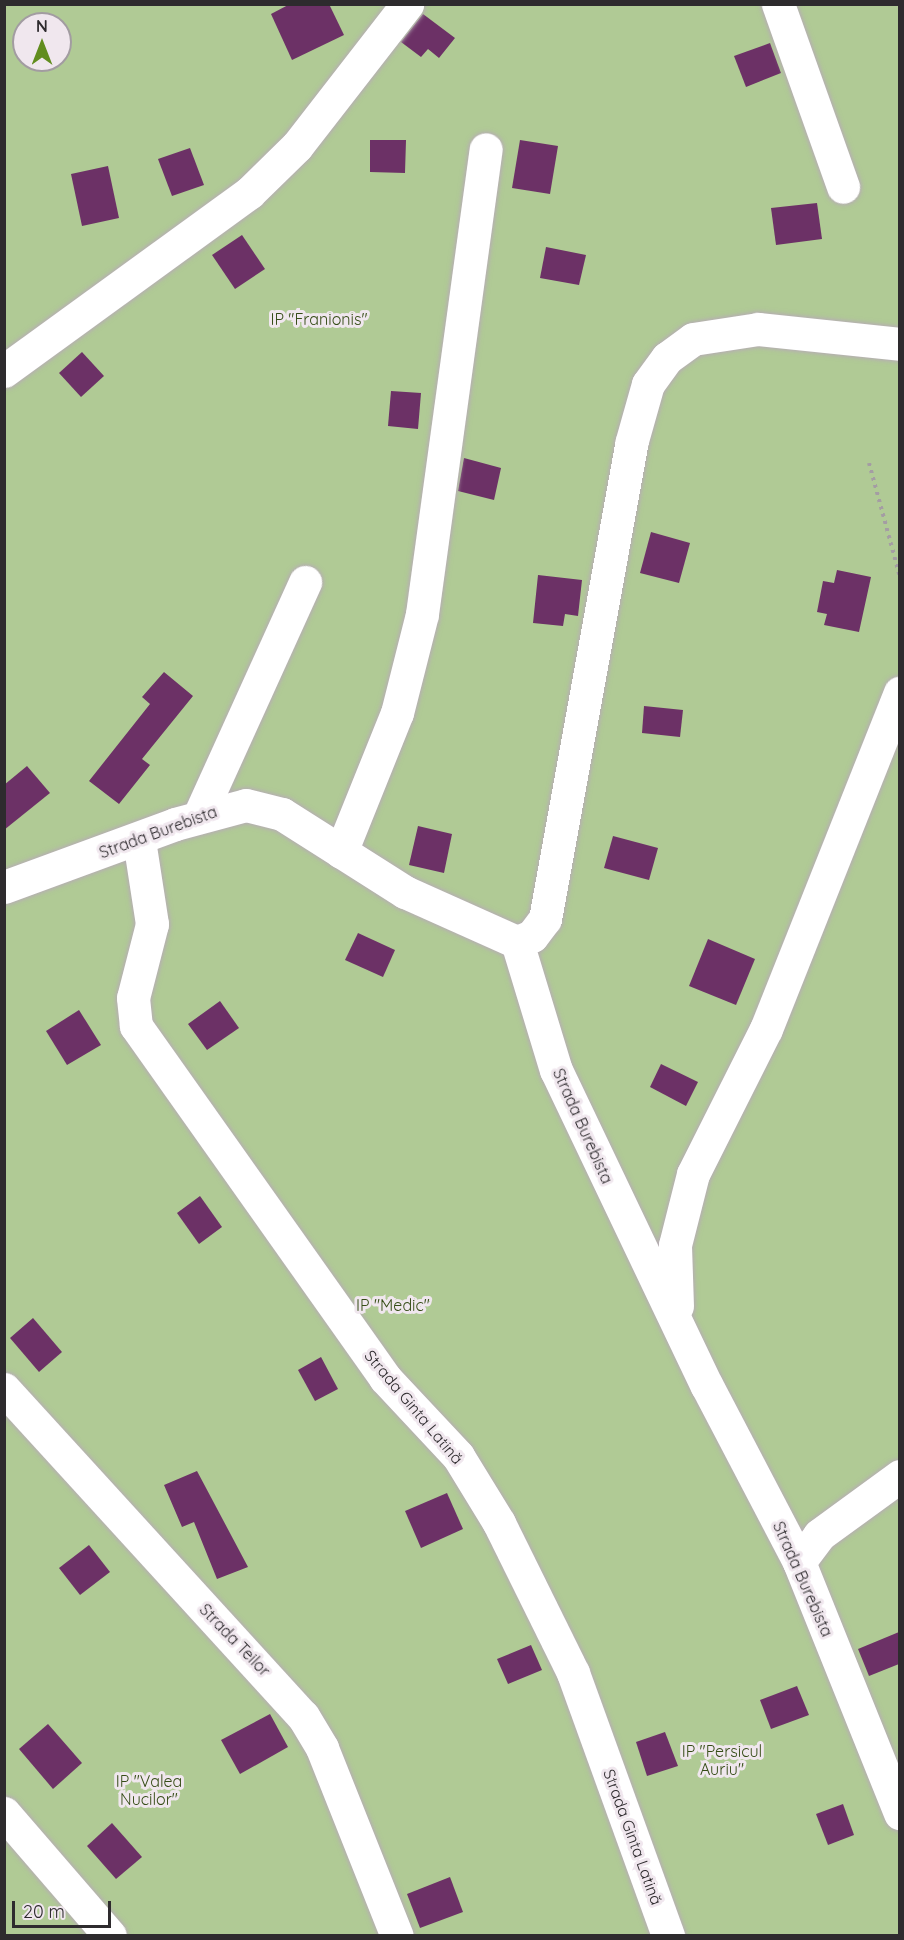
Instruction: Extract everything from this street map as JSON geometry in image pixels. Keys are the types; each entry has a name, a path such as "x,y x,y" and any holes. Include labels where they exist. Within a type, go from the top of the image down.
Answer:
{"street":[{"path":"4,371 249,193 297,146 407,4"},
{"path":"778,4 843,187"},
{"path":"341,852 397,713 422,614 486,149"},
{"path":"516,942 532,936 545,919 631,444 648,384 667,358 693,339 758,329 900,344"},
{"path":"199,816 305,582"},
{"path":"678,1320 673,1271 681,1214 693,1174 766,1029 900,693"},
{"name":"Strada Burebista","path":"4,887 228,807 264,808 405,892 516,942 556,1070 627,1223 799,1562 900,1813"},
{"name":"Strada Ginta Latină","path":"139,840 152,924 133,998 136,1026 385,1378 458,1456 499,1523 573,1673 668,1935"},
{"path":"627,1223 644,1228 681,1214"},
{"name":"Strada Teilor","path":"4,1389 303,1716 322,1748 397,1935"},
{"path":"799,1562 819,1535 900,1476"},
{"path":"4,1813 110,1935"}],"path":[{"path":"869,463 900,577"}],"green space":[{"path":"4,5 899,5 899,1935 5,1935"}],"building":[{"path":"290,4 329,4 344,35 292,60 271,14"},
{"path":"423,14 455,38 439,58 428,49 421,57 401,42"},
{"path":"770,43 781,73 746,87 734,56"},
{"path":"370,140 406,140 405,173 370,172"},
{"path":"520,140 558,146 550,194 512,188"},
{"path":"190,148 204,185 172,196 158,159"},
{"path":"108,166 119,218 82,226 71,174"},
{"path":"817,203 822,239 776,245 771,208"},
{"path":"242,235 265,269 235,289 212,255"},
{"path":"546,247 586,255 579,285 540,278"},
{"path":"82,352 104,376 81,397 59,373"},
{"path":"391,391 421,393 418,429 388,426"},
{"path":"464,458 501,468 494,500 458,491"},
{"path":"651,532 690,543 679,583 640,573"},
{"path":"837,570 871,577 859,632 824,625 827,614 817,612 823,581 834,583"},
{"path":"538,575 582,580 578,616 565,614 563,626 533,623"},
{"path":"164,672 193,696 142,759 150,765 119,804 89,781 150,704 142,697"},
{"path":"644,706 683,710 680,737 642,733"},
{"path":"27,766 50,793 4,830 4,785"},
{"path":"418,826 452,834 444,873 409,865"},
{"path":"613,836 658,848 649,880 604,868"},
{"path":"358,933 395,950 383,977 345,960"},
{"path":"708,939 755,959 736,1005 689,986"},
{"path":"220,1001 239,1028 207,1050 188,1024"},
{"path":"79,1010 101,1045 67,1065 46,1031"},
{"path":"661,1064 698,1082 686,1106 650,1087"},
{"path":"200,1196 222,1227 199,1244 177,1213"},
{"path":"33,1318 62,1352 39,1372 10,1338"},
{"path":"321,1357 338,1389 315,1401 298,1370"},
{"path":"197,1471 248,1567 217,1579 194,1522 182,1527 164,1485"},
{"path":"447,1493 463,1529 421,1548 405,1511"},
{"path":"89,1545 110,1572 80,1595 59,1568"},
{"path":"899,1632 899,1664 869,1676 858,1649"},
{"path":"531,1645 542,1670 508,1684 497,1659"},
{"path":"797,1686 809,1715 771,1729 760,1700"},
{"path":"270,1714 288,1747 240,1774 221,1740"},
{"path":"48,1724 82,1763 53,1789 19,1749"},
{"path":"665,1732 678,1766 647,1776 636,1742"},
{"path":"843,1804 854,1835 828,1845 816,1814"},
{"path":"112,1823 142,1857 116,1879 87,1846"},
{"path":"450,1877 463,1912 420,1928 407,1894"}],"park label":[{"name":"IP \"Franionis\"","path":"319,319"},
{"name":"IP \"Medic\"","path":"393,1305"},
{"name":"IP \"Persicul Auriu\"","path":"722,1760"},
{"name":"IP \"Valea Nucilor\"","path":"149,1790"}]}
